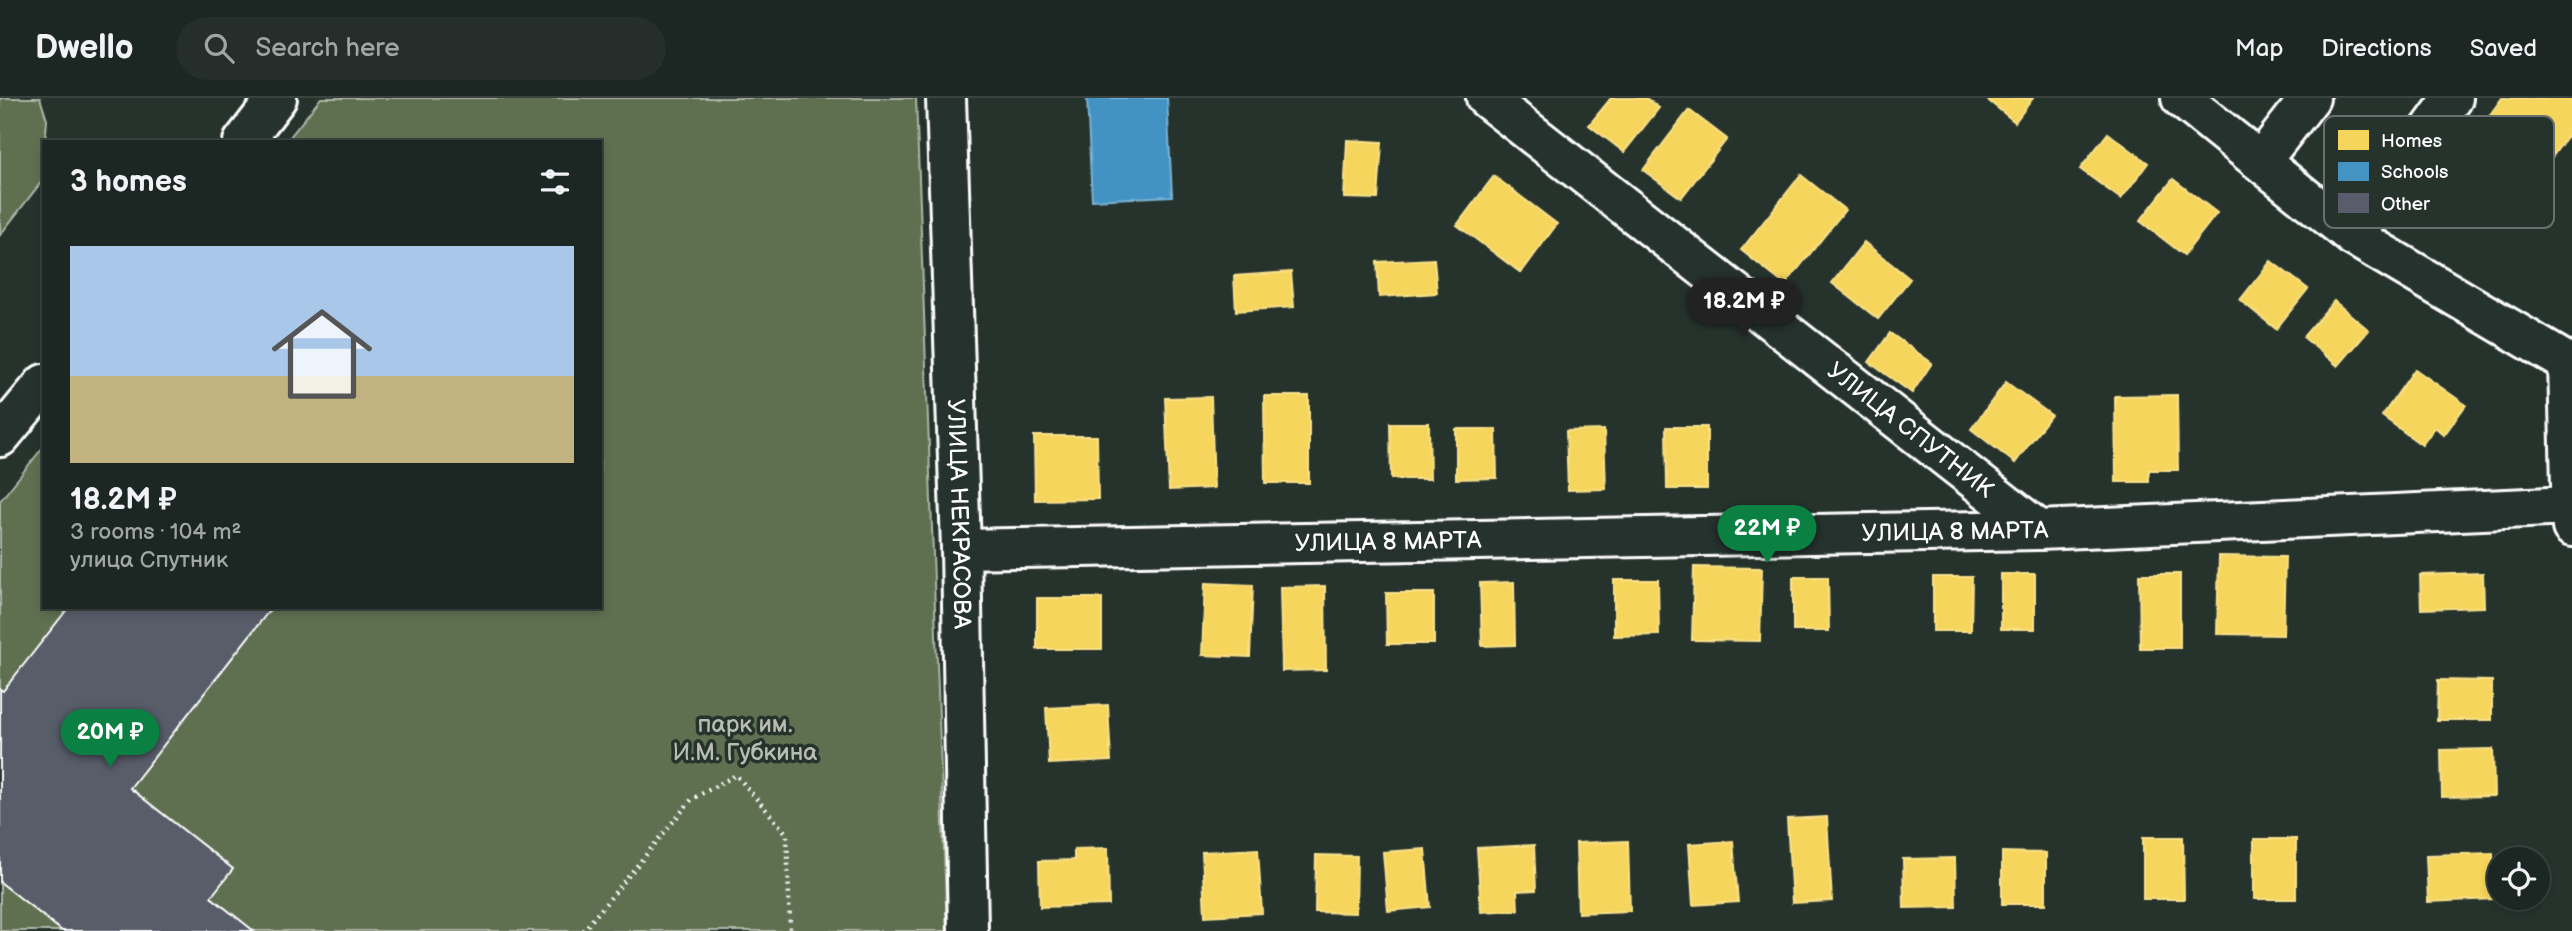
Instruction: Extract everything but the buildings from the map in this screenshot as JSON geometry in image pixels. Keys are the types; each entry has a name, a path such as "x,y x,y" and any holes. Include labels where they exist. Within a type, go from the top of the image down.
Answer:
{"street":[{"path":"245,140 277,98"},
{"name":"УЛИЦА НЕКРАСОВА","path":"946,98 961,549 968,931"},
{"name":"УЛИЦА СПУТНИК","path":"1486,98 2039,530"},
{"path":"2181,98 2324,212"},
{"path":"2261,161 2310,98"},
{"path":"2440,116 2453,98"},
{"path":"2343,228 2570,361 2571,517"},
{"path":"2353,236 2359,228"},
{"path":"0,437 42,386"},
{"name":"УЛИЦА 8 МАРТА","path":"961,549 2039,530 2571,517"}],"path":[{"path":"583,931 692,799 736,775 787,834 790,931"}],"green space":[{"path":"0,98 40,98 47,120 45,140 42,140 42,181 0,235"},
{"name":"парк им. И.М. Губкина","path":"321,98 916,98 947,931 0,931 0,501 42,448 42,609 602,609 602,140 288,140"}]}
